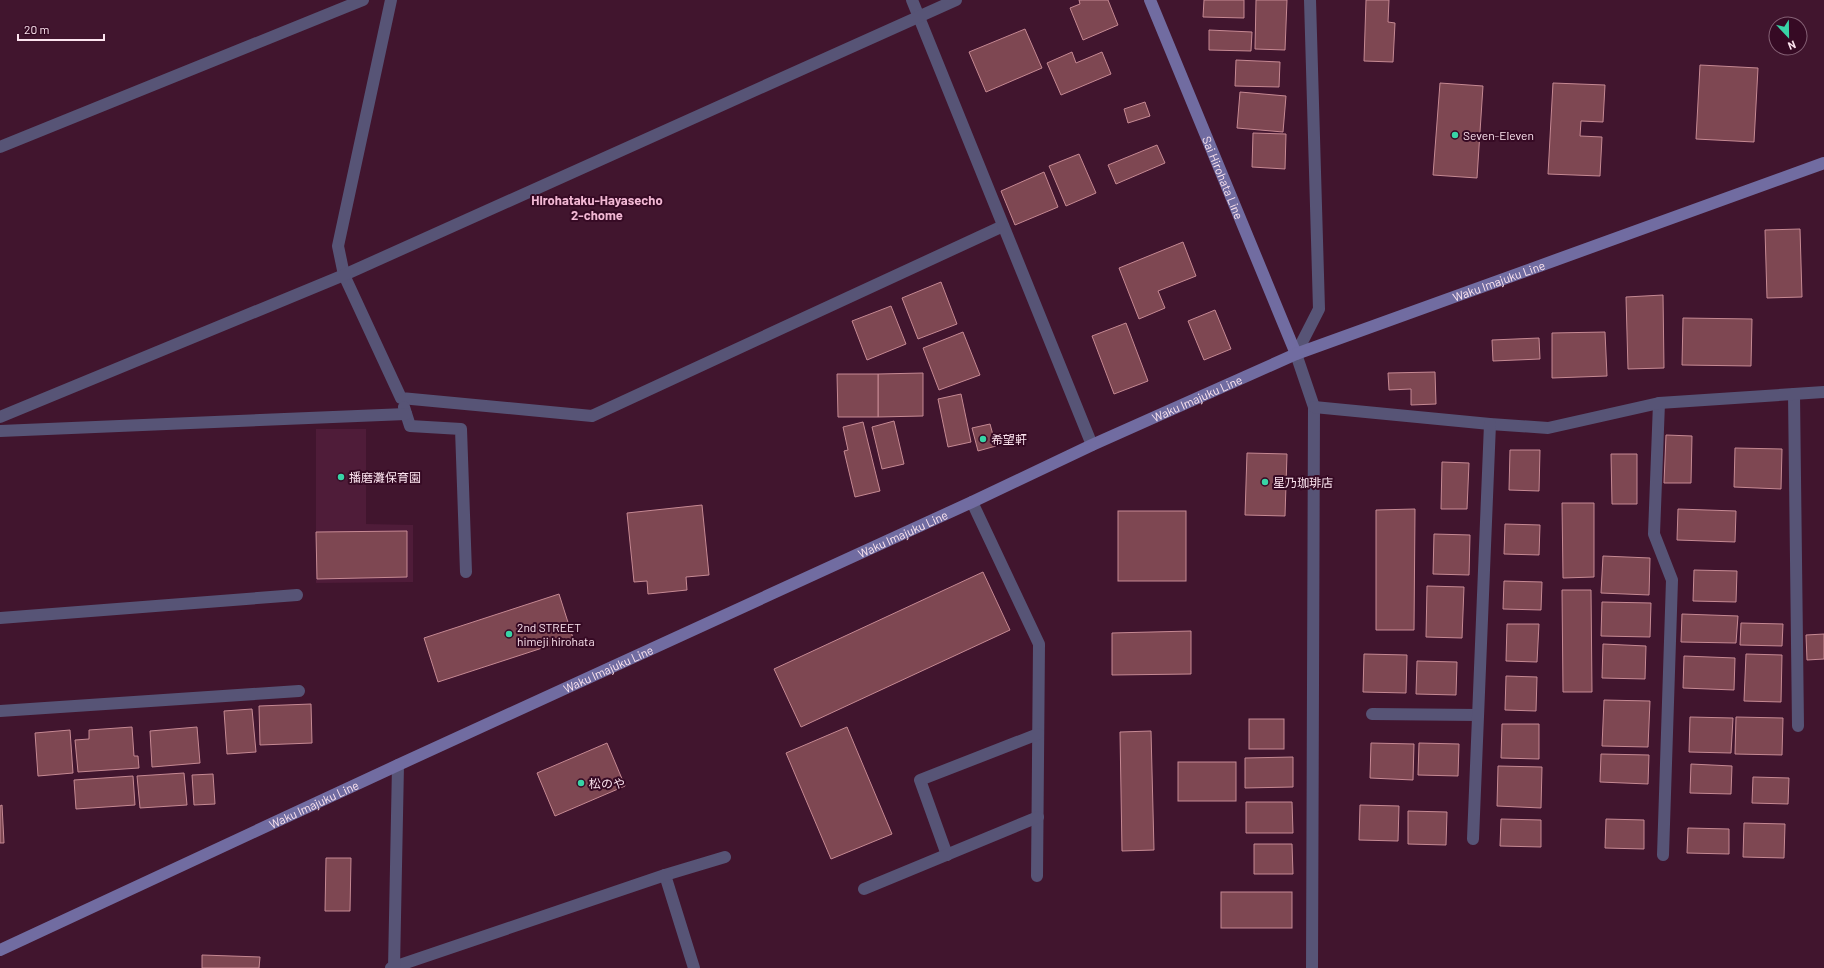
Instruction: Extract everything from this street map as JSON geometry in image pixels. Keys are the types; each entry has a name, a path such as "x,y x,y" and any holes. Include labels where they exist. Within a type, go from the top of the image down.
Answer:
{"main road":[{"name":"Sai Hirohata Line","path":"1150,0 1296,354"},
{"name":"Waku Imajuku Line","path":"0,950 398,765 972,502 1092,445 1296,354 1824,163"}],"street":[{"path":"0,147 364,0"},
{"path":"391,0 338,246 344,275 401,398 410,426 461,429 466,572"},
{"path":"912,0 1092,445"},
{"path":"0,417 344,275 956,0"},
{"path":"1310,0 1319,309 1296,354 1314,407 1312,968"},
{"path":"401,398 592,416 1004,226"},
{"path":"1314,407 1490,424 1548,428 1660,403 1824,392"},
{"path":"1794,394 1798,726"},
{"path":"1660,403 1654,534 1672,580 1664,855"},
{"path":"0,431 406,414"},
{"path":"1473,839 1490,424"},
{"path":"972,502 1039,644 1037,876"},
{"path":"0,618 297,595"},
{"path":"0,711 299,691"},
{"path":"1372,714 1478,715"},
{"path":"947,855 920,780 1038,734"},
{"path":"398,765 393,967 665,875 725,858"},
{"path":"864,889 1038,817"},
{"path":"665,875 694,968"}],"shaded area":[{"name":"播磨灘保育園","path":"316,429 366,429 366,524 413,525 413,582 316,583"}],"building":[{"path":"1079,0 1108,0 1118,25 1083,40 1070,8 1080,4"},
{"path":"1204,0 1244,0 1244,18 1203,17"},
{"path":"1256,0 1287,0 1285,50 1255,49"},
{"path":"1366,0 1389,0 1388,22 1395,23 1393,62 1364,61"},
{"path":"1025,29 1042,68 986,92 969,52"},
{"path":"1209,30 1252,32 1251,51 1209,50"},
{"path":"1072,52 1076,63 1102,52 1111,74 1061,95 1047,63"},
{"path":"1236,60 1280,62 1279,87 1235,86"},
{"path":"1700,65 1758,68 1754,142 1696,139"},
{"path":"1440,83 1483,86 1477,178 1433,175"},
{"path":"1553,83 1605,85 1603,122 1581,121 1580,136 1602,137 1600,176 1548,174"},
{"path":"1240,92 1286,96 1283,132 1237,128"},
{"path":"1145,102 1150,116 1128,123 1124,109"},
{"path":"1253,133 1286,134 1285,169 1252,167"},
{"path":"1157,145 1165,163 1116,184 1108,165"},
{"path":"1079,154 1096,193 1066,206 1049,166"},
{"path":"1044,172 1058,207 1015,225 1001,191"},
{"path":"1800,229 1802,297 1767,298 1765,230"},
{"path":"1183,242 1196,276 1158,291 1165,308 1139,319 1119,268"},
{"path":"941,282 957,324 918,339 902,298"},
{"path":"1663,295 1664,368 1628,369 1626,297"},
{"path":"891,306 906,344 867,360 852,321"},
{"path":"1215,310 1231,349 1204,360 1188,321"},
{"path":"1683,318 1752,319 1751,366 1682,365"},
{"path":"1126,323 1148,381 1114,394 1092,336"},
{"path":"963,332 980,375 939,390 923,348"},
{"path":"1605,332 1607,376 1552,378 1552,333"},
{"path":"1539,338 1540,359 1493,361 1492,340"},
{"path":"1435,372 1436,404 1411,405 1411,389 1389,390 1388,373"},
{"path":"923,373 923,416 878,417 878,374"},
{"path":"837,374 878,374 878,417 838,417"},
{"path":"961,394 971,442 948,447 938,399"},
{"path":"894,421 904,464 882,469 872,427"},
{"path":"863,422 880,491 855,497 844,451 848,450 843,427"},
{"path":"990,424 996,446 978,451 972,428"},
{"path":"1666,435 1692,436 1691,483 1664,483"},
{"path":"1735,448 1782,449 1781,489 1734,487"},
{"path":"1510,450 1540,450 1539,491 1509,490"},
{"path":"1247,453 1287,454 1285,516 1245,515"},
{"path":"1611,454 1637,454 1637,504 1612,504"},
{"path":"1442,462 1469,463 1467,509 1441,509"},
{"path":"1562,503 1594,503 1594,577 1563,578"},
{"path":"702,505 709,575 686,577 687,590 648,594 647,581 634,582 627,513"},
{"path":"1415,509 1414,630 1376,630 1376,510"},
{"path":"1678,509 1736,511 1735,542 1677,540"},
{"path":"1118,511 1186,511 1186,581 1118,581"},
{"path":"1505,524 1540,525 1539,555 1504,554"},
{"path":"407,531 407,577 317,579 316,532"},
{"path":"1434,534 1470,535 1469,575 1433,574"},
{"path":"1603,556 1650,558 1649,595 1601,593"},
{"path":"1694,570 1737,571 1736,602 1693,601"},
{"path":"983,572 1010,630 801,727 774,669"},
{"path":"1504,581 1542,582 1541,610 1503,609"},
{"path":"1427,586 1464,587 1462,638 1426,637"},
{"path":"1562,590 1591,590 1592,692 1563,692"},
{"path":"559,594 573,638 438,682 424,638"},
{"path":"1602,602 1651,603 1650,637 1601,636"},
{"path":"1682,614 1738,616 1736,643 1681,642"},
{"path":"1741,623 1783,624 1782,646 1740,645"},
{"path":"1507,624 1539,624 1537,662 1506,661"},
{"path":"1191,631 1191,674 1112,675 1112,633"},
{"path":"1824,634 1824,659 1807,660 1806,635"},
{"path":"1603,644 1646,646 1645,679 1602,678"},
{"path":"1364,654 1407,655 1406,693 1363,692"},
{"path":"1746,654 1782,655 1781,702 1744,701"},
{"path":"1684,656 1735,658 1734,690 1683,688"},
{"path":"1417,661 1457,662 1456,695 1416,694"},
{"path":"1506,676 1537,677 1536,711 1505,710"},
{"path":"1604,700 1650,701 1648,747 1602,746"},
{"path":"311,704 312,743 260,745 259,706"},
{"path":"252,709 256,752 227,754 224,711"},
{"path":"1690,717 1733,718 1731,753 1689,752"},
{"path":"1736,717 1783,718 1782,755 1735,754"},
{"path":"1249,719 1284,719 1284,749 1249,749"},
{"path":"1502,724 1539,724 1539,759 1501,758"},
{"path":"132,727 134,756 138,756 139,768 78,772 75,740 89,739 89,730"},
{"path":"197,727 200,763 152,767 150,731"},
{"path":"847,727 892,834 831,859 786,753"},
{"path":"70,730 73,773 38,776 35,733"},
{"path":"1151,731 1154,850 1122,851 1120,732"},
{"path":"607,743 625,786 555,816 537,773"},
{"path":"1371,743 1414,744 1413,780 1370,778"},
{"path":"1419,743 1459,744 1458,776 1418,775"},
{"path":"1601,754 1649,755 1648,784 1600,782"},
{"path":"1293,757 1293,787 1245,788 1245,758"},
{"path":"1178,762 1236,762 1236,801 1178,801"},
{"path":"1691,764 1732,766 1731,794 1690,793"},
{"path":"1498,766 1542,767 1541,808 1497,806"},
{"path":"184,773 187,805 140,808 137,776"},
{"path":"213,774 215,804 194,805 192,775"},
{"path":"133,776 135,805 76,809 74,780"},
{"path":"1753,777 1789,778 1788,804 1752,803"},
{"path":"1246,802 1292,802 1293,833 1246,833"},
{"path":"2,805 4,843 0,843 0,806"},
{"path":"1360,805 1399,806 1398,841 1359,840"},
{"path":"1408,811 1447,812 1446,845 1408,844"},
{"path":"1501,819 1541,820 1541,847 1500,846"},
{"path":"1606,819 1644,820 1644,849 1605,848"},
{"path":"1744,823 1785,824 1784,858 1743,857"},
{"path":"1688,828 1729,829 1729,854 1687,853"},
{"path":"1254,844 1292,844 1293,874 1254,874"},
{"path":"326,858 351,858 350,911 325,911"},
{"path":"1221,892 1292,892 1292,928 1221,928"},
{"path":"202,955 260,957 259,968 202,968"}],"place":[{"name":"Seven-Eleven","path":"1455,135"},
{"name":"希望軒","path":"983,439"},
{"name":"播磨灘保育園","path":"341,477"},
{"name":"星乃珈琲店","path":"1265,482"},
{"name":"2nd STREET himeji hirohata","path":"509,634"},
{"name":"松のや","path":"581,783"}],"district":[{"name":"Hirohataku-Hayasecho 2-chome","path":"597,208"}]}
